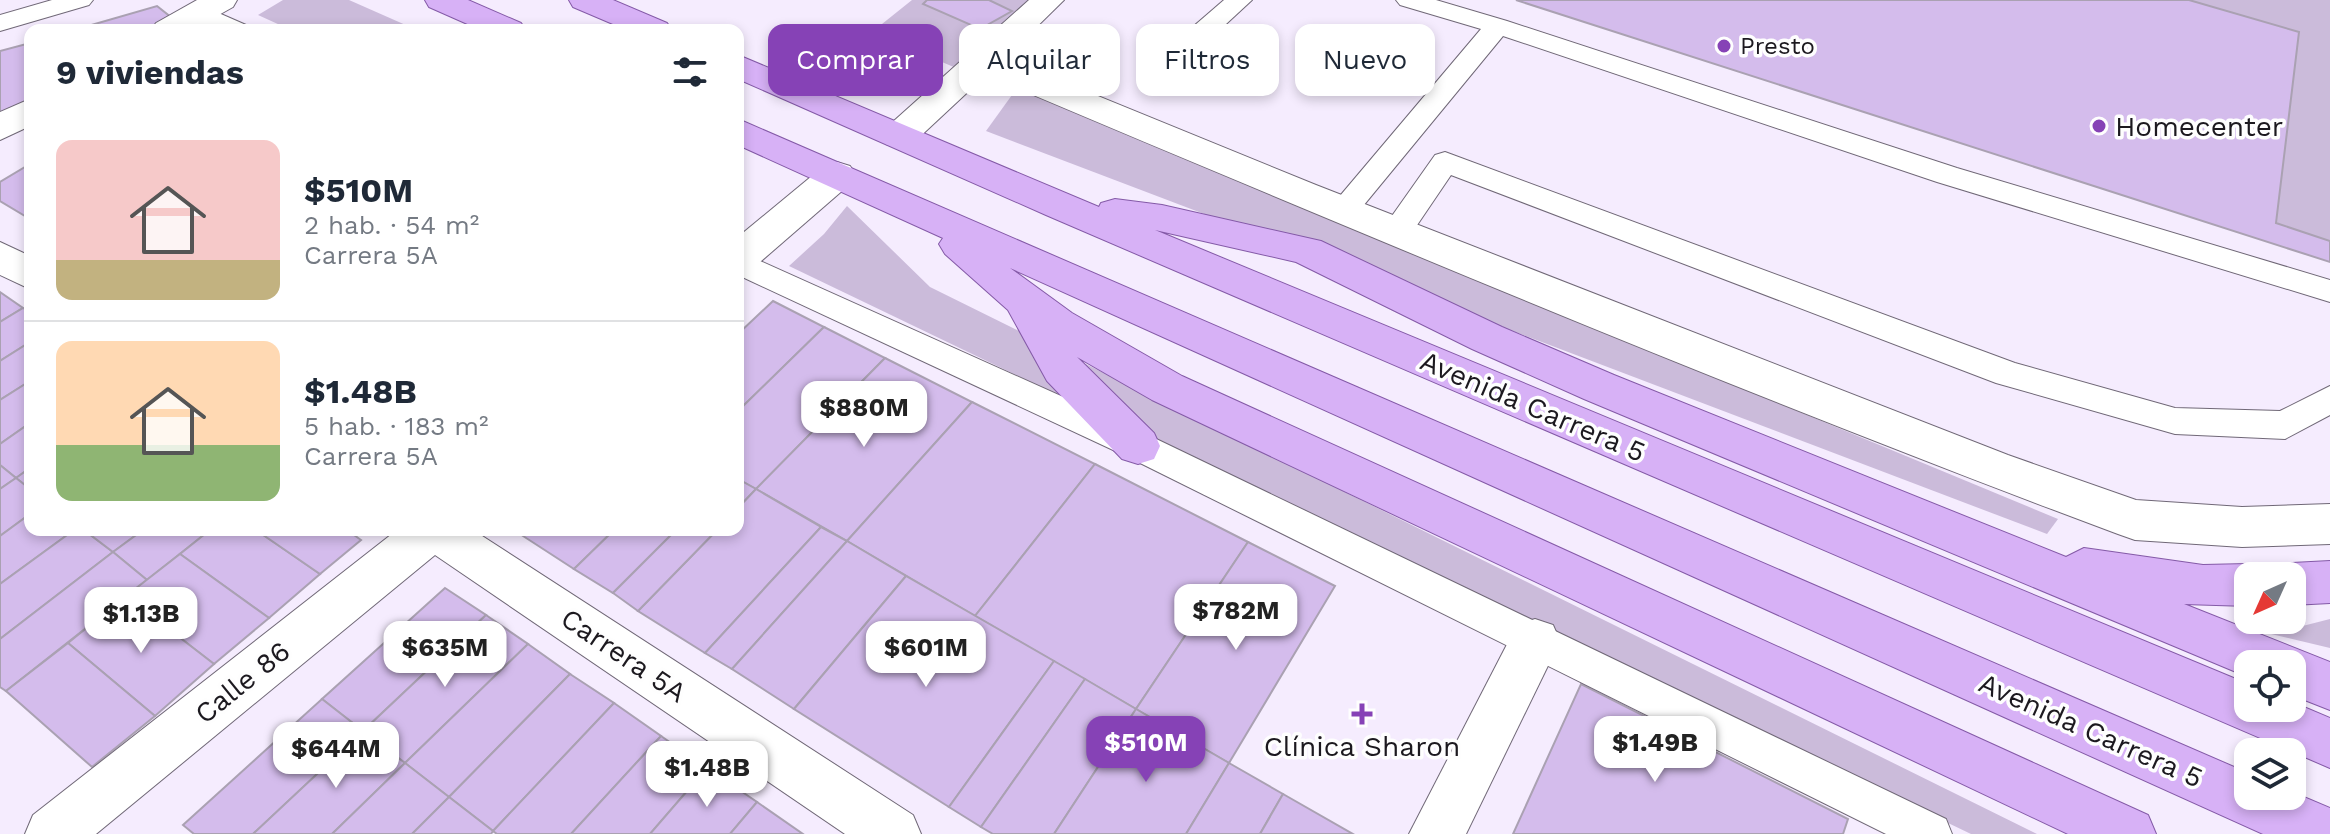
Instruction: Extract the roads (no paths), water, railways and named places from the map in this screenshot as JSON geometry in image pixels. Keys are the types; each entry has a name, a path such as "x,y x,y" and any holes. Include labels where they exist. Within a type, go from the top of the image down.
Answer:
{"main road":[{"path":"441,0 495,24"},
{"path":"585,0 641,24"},
{"name":"Avenida Carrera 5","path":"744,69 1060,206 2330,743"},
{"name":"Avenida Carrera 5","path":"744,134 2325,834"},
{"path":"1060,206 1162,218 1307,251 1571,375 2240,650"},
{"name":"Avenida Carrera 5","path":"935,220 970,256 1032,309 1100,352 1167,388 2128,834"},
{"path":"1018,296 1062,369 1138,446"},
{"path":"1932,525 2066,567 2203,586 2234,585"},
{"path":"2306,583 2330,582"},
{"path":"2306,677 2330,686"}],"street":[{"path":"1022,24 1048,0"},
{"path":"178,24 210,6"},
{"path":"899,136 959,82"},
{"path":"1067,96 1344,210 1992,468 2135,520 2242,527 2330,524"},
{"path":"0,128 24,114"},
{"path":"744,255 837,175"},
{"path":"0,256 24,271"},
{"name":"Calle 86","path":"53,834 426,536"},
{"name":"Carrera 5A","path":"443,536 893,834"},
{"path":"1437,834 1535,641"}],"lane":[{"path":"1212,24 1239,0"},
{"path":"1409,0 1498,26 1947,175 2330,291"},
{"path":"0,23 72,1"},
{"path":"210,6 230,24"},
{"path":"1344,210 1498,26"},
{"path":"1398,230 1445,162 2008,374 2175,421 2285,425 2330,399"},
{"path":"744,263 1138,446 1931,834"}],"place":[{"name":"Presto","path":"1724,46"},
{"name":"Homecenter","path":"2099,126"},
{"name":"Clínica Sharon","path":"1362,714"}]}
